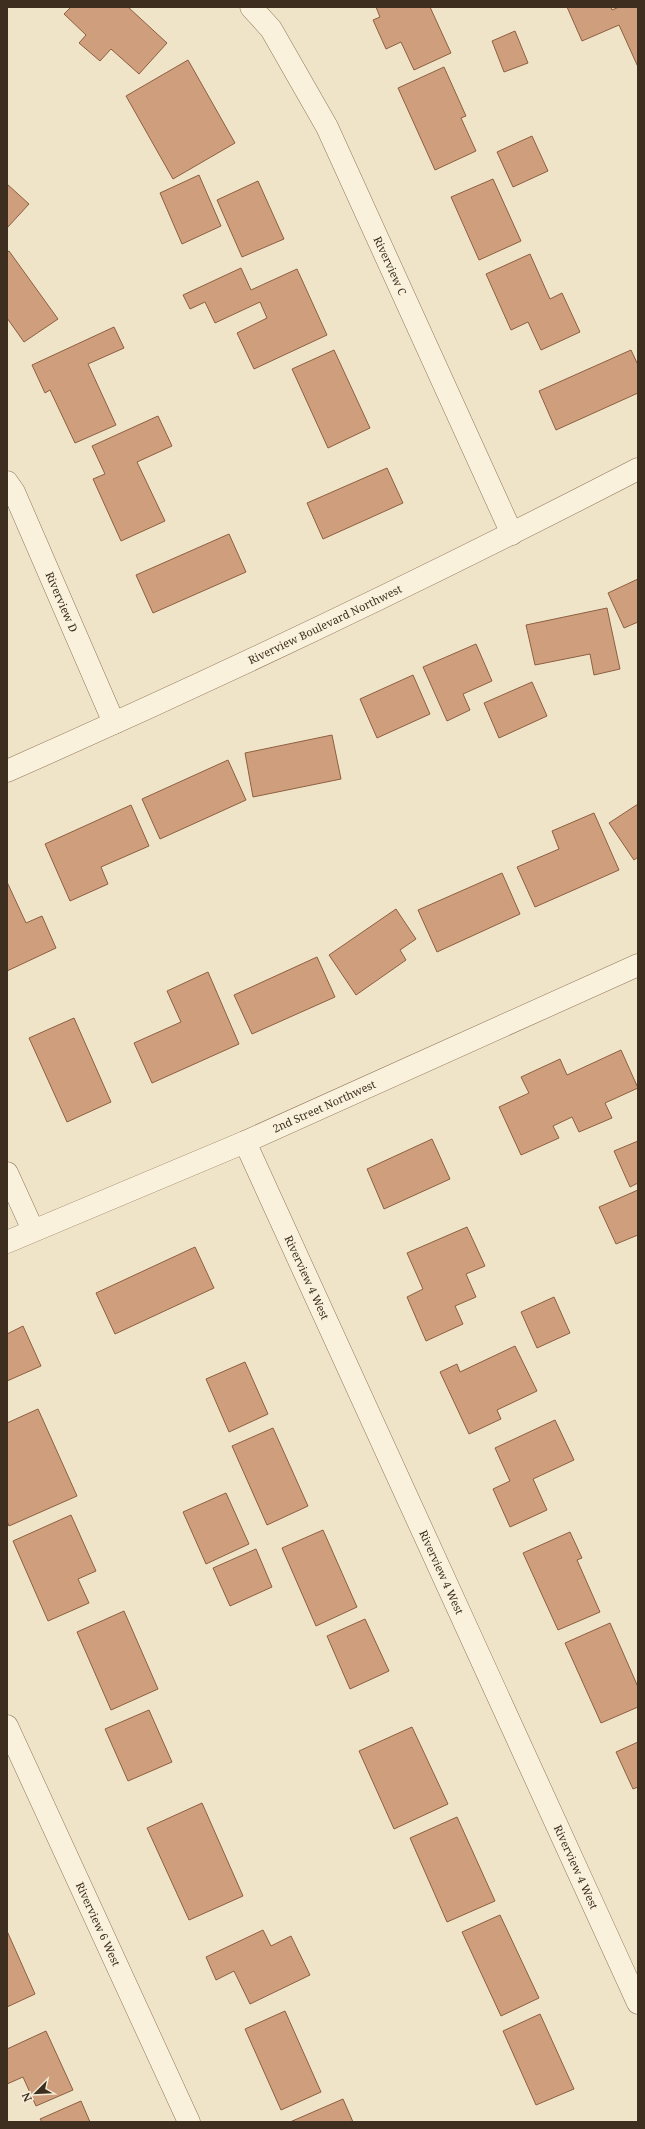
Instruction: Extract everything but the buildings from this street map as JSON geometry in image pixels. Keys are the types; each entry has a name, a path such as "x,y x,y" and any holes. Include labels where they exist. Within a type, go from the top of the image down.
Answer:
{"street":[{"name":"Riverview C","path":"251,7 271,29 327,127 512,534"},
{"name":"Riverview Boulevard Northwest","path":"7,771 114,723 512,534 638,469"},
{"name":"Riverview D","path":"7,482 14,492 114,723"},
{"name":"2nd Street Northwest","path":"7,1242 245,1142 638,965"},
{"name":"Riverview 4 West","path":"245,1142 638,2003"},
{"path":"7,1173 33,1230"},
{"name":"Riverview 6 West","path":"7,1726 189,2122"}]}
